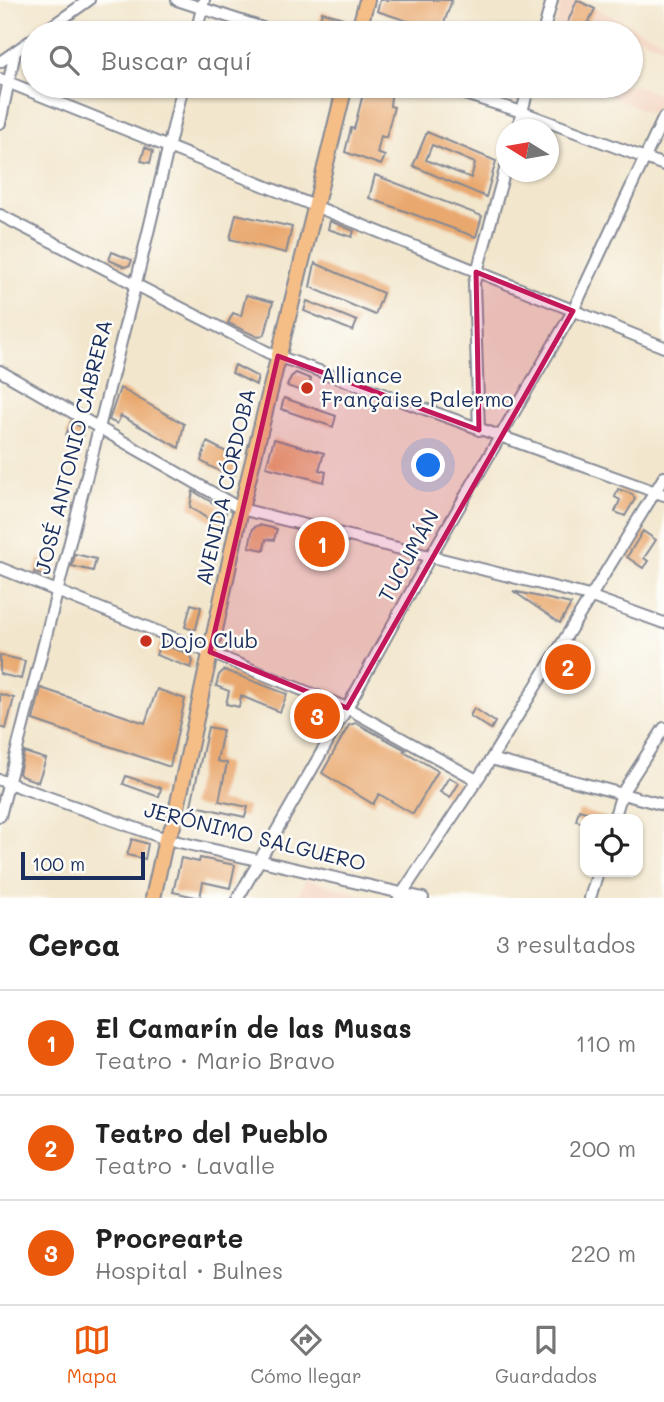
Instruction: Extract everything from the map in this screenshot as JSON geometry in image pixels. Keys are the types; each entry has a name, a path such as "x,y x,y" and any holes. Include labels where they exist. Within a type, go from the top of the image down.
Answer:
{"main road":[{"path":"361,21 367,0"},
{"name":"AVENIDA CÓRDOBA","path":"153,898 166,839 173,826 241,509 342,98"}],"street":[{"path":"59,21 89,0"},
{"path":"177,0 203,4 247,21"},
{"path":"546,21 552,0"},
{"path":"0,62 21,48"},
{"path":"0,122 4,80 15,52"},
{"path":"4,80 21,87"},
{"path":"48,98 664,347"},
{"name":"JOSÉ ANTONIO CABRERA","path":"0,816 4,782 57,591 136,283 180,98"},
{"path":"476,98 664,164"},
{"path":"520,119 526,98"},
{"name":"TUCUMÁN","path":"238,898 348,708 430,557 573,311 664,117"},
{"path":"479,430 474,292 476,271 501,182"},
{"path":"0,215 278,356 660,493"},
{"path":"0,371 241,509 589,596 664,623"},
{"path":"402,895 491,759 589,596 660,493 664,477"},
{"path":"0,568 348,708 477,780"},
{"path":"616,814 622,793 664,728"},
{"path":"491,759 664,805"},
{"name":"JERÓNIMO SALGUERO","path":"4,782 166,839 424,898"},
{"path":"590,898 596,877"}],"highlighted area":[{"path":"476,272 573,311 347,708 210,652 278,356 479,430"}],"shaded area":[{"path":"562,0 577,0 622,21 556,21"},
{"path":"643,31 664,41 664,48 643,39"},
{"path":"643,88 661,96 652,114 615,98 643,98"},
{"path":"306,879 369,897 370,898 296,898"}],"building":[{"path":"380,0 452,0 445,21 407,21 377,11"},
{"path":"577,0 595,9 589,21 568,21"},
{"path":"322,12 343,18 342,21 319,21"},
{"path":"362,98 391,98 390,106 394,107 386,138 381,136 377,153 385,156 381,165 345,152 351,128 354,129"},
{"path":"427,132 496,161 486,197 413,166","holes":["432,145 475,163 471,178 426,160"]},
{"path":"145,147 153,151 150,163 141,161"},
{"path":"375,175 482,216 476,237 369,198"},
{"path":"236,214 292,227 286,253 230,239"},
{"path":"330,221 354,231 352,237 328,229"},
{"path":"112,252 132,260 130,265 125,267 109,260"},
{"path":"315,263 383,293 375,315 310,287"},
{"path":"246,295 273,302 266,331 262,336 258,337 228,323 233,313 241,316"},
{"path":"307,301 357,321 353,331 304,311"},
{"path":"235,365 258,377 256,385 232,373"},
{"path":"296,373 311,379 307,393 287,386"},
{"path":"120,388 184,424 179,448 121,416 117,424 109,420"},
{"path":"284,398 336,416 333,427 281,409"},
{"path":"71,422 81,427 84,433 81,441 66,435"},
{"path":"274,439 324,453 319,470 326,472 324,482 266,467"},
{"path":"207,442 238,458 233,479 201,461"},
{"path":"618,489 632,494 635,499 625,516 615,512 620,500 615,497"},
{"path":"193,491 226,511 222,529 210,526 211,521 190,507"},
{"path":"259,525 277,529 274,540 266,539 264,550 249,547 253,528"},
{"path":"643,531 656,540 644,558 648,561 643,568 627,557"},
{"path":"75,554 96,559 93,571 72,566"},
{"path":"39,559 49,563 45,576 34,573"},
{"path":"513,591 571,604 560,623"},
{"path":"191,604 201,607 196,629 193,630 185,627"},
{"path":"160,644 190,654 193,661 191,668 156,655"},
{"path":"0,655 25,661 21,679 0,674"},
{"path":"224,670 287,694 280,712 241,696 239,707 226,704 229,691 216,686 219,675"},
{"path":"41,688 145,723 157,689 185,699 170,767 33,720"},
{"path":"0,694 14,698 6,729 0,727"},
{"path":"474,708 495,722 491,729 470,716"},
{"path":"356,723 438,771 413,814 379,794 373,804 322,773 349,725"},
{"path":"208,727 223,730 217,761 227,763 219,801 248,807 245,817 191,805"},
{"path":"24,752 46,759 38,782 19,773"},
{"path":"126,776 161,788 159,797 123,784"},
{"path":"449,777 459,783 450,798 440,792"},
{"path":"579,810 594,814 580,814 580,822 576,821"},
{"path":"132,839 148,844 145,859 127,855"},
{"path":"181,858 199,862 200,858 235,865 230,888 203,882 200,898 173,892"}],"place":[{"name":"Alliance Française Palermo","path":"307,388"},
{"name":"El Camarín de las Musas","path":"322,544"},
{"name":"Dojo Club","path":"146,641"},
{"name":"Teatro del Pueblo","path":"568,667"},
{"name":"Procrearte","path":"317,716"}]}
